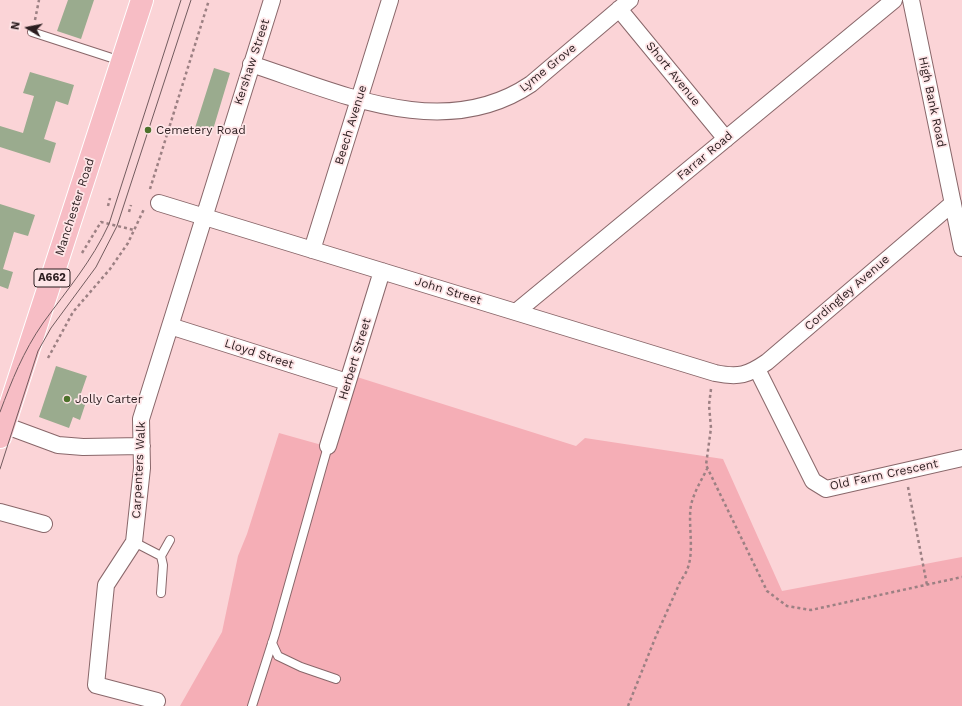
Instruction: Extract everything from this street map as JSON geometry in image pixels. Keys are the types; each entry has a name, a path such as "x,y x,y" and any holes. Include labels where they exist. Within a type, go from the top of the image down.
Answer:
{"main road":[{"name":"Manchester Road","path":"2,431 142,0"}],"street":[{"name":"Kershaw Street","path":"204,216 272,0"},
{"name":"Beech Avenue","path":"312,250 390,0"},
{"name":"Farrar Road","path":"516,312 894,0"},
{"name":"High Bank Road","path":"911,0 953,203"},
{"name":"Lyme Grove","path":"251,64 388,107 426,112 468,110 495,102 518,92 531,84 625,5"},
{"name":"Short Avenue","path":"625,5 726,139"},
{"name":"John Street","path":"151,200 715,373 737,376"},
{"path":"953,203 962,248"},
{"name":"Cordingley Avenue","path":"737,376 757,369 953,203"},
{"name":"Carpenters Walk","path":"157,701 96,685 106,585 134,542 142,468 141,419 204,216"},
{"name":"Herbert Street","path":"328,446 382,271"},
{"name":"Lloyd Street","path":"170,326 347,382"},
{"name":"Old Farm Crescent","path":"757,369 813,481 826,489 962,458"},
{"path":"2,431 58,445 83,447 142,446"},
{"path":"0,512 44,524"}],"lane":[{"path":"32,32 123,61"},
{"path":"252,706 272,643 328,446"},
{"path":"161,593 163,565 161,556 170,540"},
{"path":"134,542 161,556"},
{"path":"272,643 278,656 301,667 336,679"}],"path":[{"path":"32,32 39,0"},
{"path":"47,359 74,312 110,269 128,243 151,200 209,0"},
{"path":"108,206 110,198"},
{"path":"129,212 132,206"},
{"path":"81,253 101,222 134,230"},
{"path":"715,373 710,390 709,405 711,428 706,466 767,591 787,606 811,610 962,577"},
{"path":"628,706 656,636 681,580 688,572 690,515 692,504 707,469"},
{"path":"905,471 927,585"}],"shaded area":[{"path":"357,377 576,446 585,438 723,459 782,591 962,557 962,706 180,706 222,632 238,556 247,534 279,433 336,449"}],"building":[{"path":"68,0 94,0 81,39 57,31"},
{"path":"214,68 230,73 212,133 195,128"},
{"path":"30,72 74,85 68,105 56,101 44,139 56,143 50,163 0,147 0,126 23,133 34,96 23,93"},
{"path":"0,204 35,215 28,236 14,232 3,269 13,272 8,289 0,286"},
{"path":"56,366 87,376 80,396 87,399 80,420 73,417 69,428 39,417"}],"tram line":[{"path":"0,412 24,355 43,323 87,263 109,224 181,0"},
{"path":"0,469 38,351 51,328 96,267 117,226 191,0"}],"place":[{"name":"Cemetery Road","path":"148,130"},
{"name":"Jolly Carter","path":"67,399"}]}
